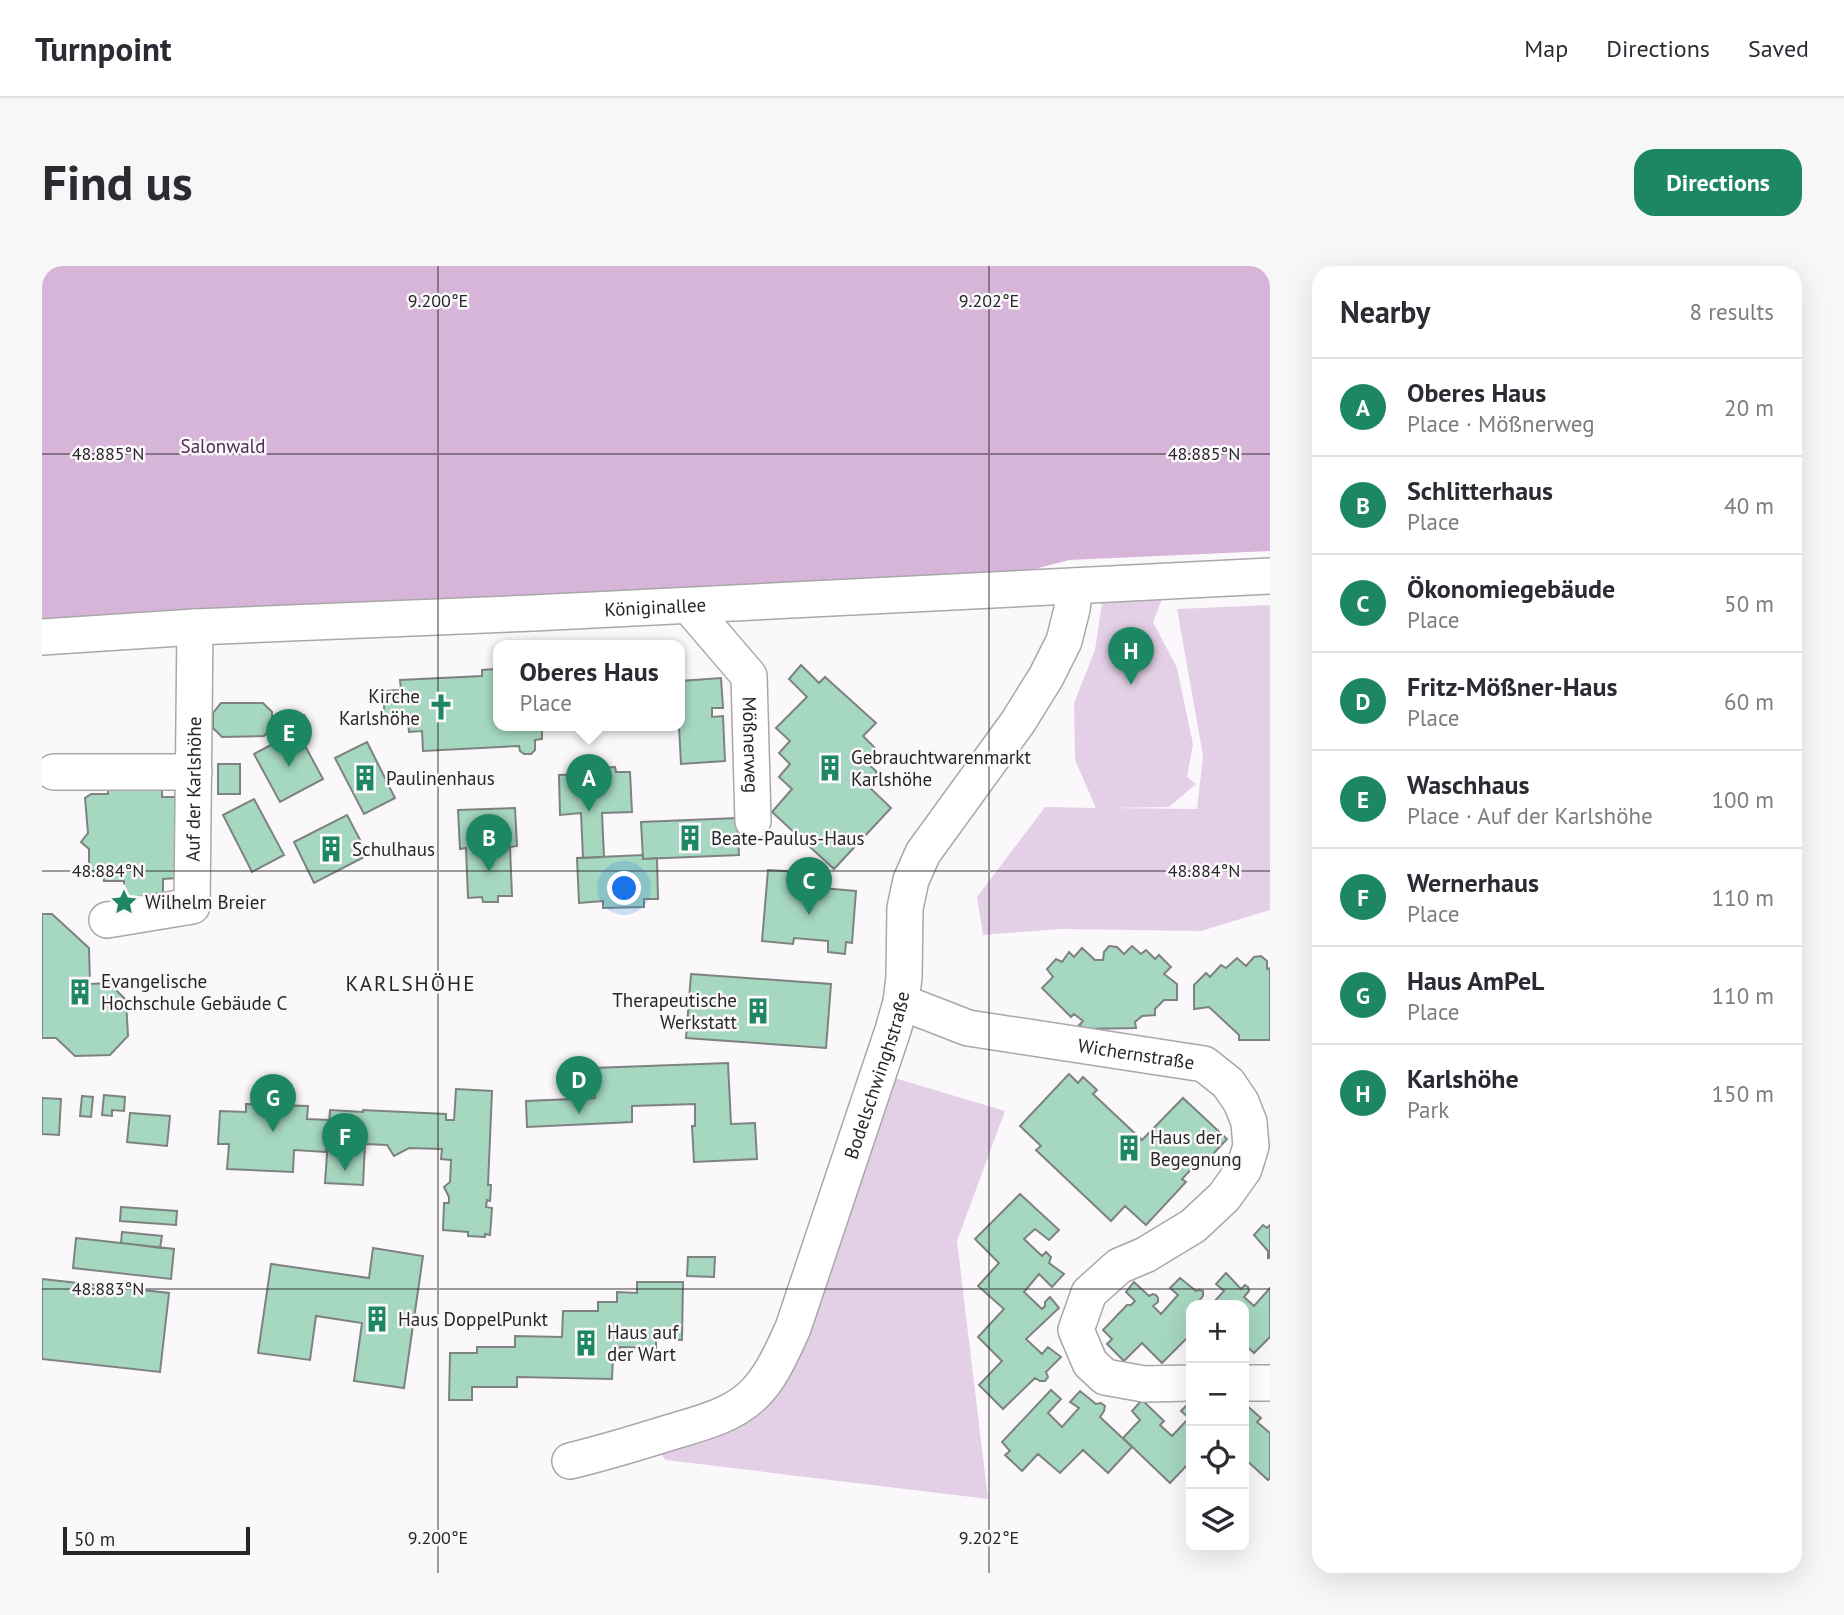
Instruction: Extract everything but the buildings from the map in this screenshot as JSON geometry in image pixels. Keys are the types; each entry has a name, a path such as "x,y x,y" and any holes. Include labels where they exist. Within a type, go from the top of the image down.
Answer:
{"street":[{"name":"Königinallee","path":"42,636 1270,576"},
{"name":"Bodelschwinghstraße","path":"570,1461 634,1444 730,1412 752,1396 768,1376 793,1328 893,1030 901,1002 905,966 905,908 911,880 923,853 1018,722 1046,677 1064,641 1075,586"},
{"name":"Mößnerweg","path":"689,606 749,676 753,821"},
{"name":"Auf der Karlshöhe","path":"107,920 192,906 195,627"},
{"path":"54,772 194,772"},
{"name":"Wichernstraße","path":"901,1002 968,1028 1204,1064 1228,1083 1241,1102 1249,1122 1251,1146 1244,1169 1224,1198 1193,1226 1145,1255 1119,1266 1089,1293 1076,1330 1090,1363 1105,1377 1144,1384 1186,1383"},
{"path":"1249,1383 1270,1383"}],"shaded area":[{"path":"1164,594 1153,622 1177,668 1193,744 1187,777 1196,784 1169,807 1108,808 1197,809 1203,756 1177,609 1270,605 1270,910 1201,931 1061,929 983,935 977,897 1045,807 1096,808 1075,760 1074,703 1095,650 1103,597"},
{"path":"888,1076 1005,1111 957,1241 988,1499 666,1460 654,1446 746,1414"}],"green space":[{"name":"Salonwald","path":"42,266 1270,266 1270,551 1069,560 985,582 42,634"}],"place":[{"name":"Karlshöhe","path":"1131,685"},
{"name":"Kirche Karlshöhe","path":"441,707"},
{"name":"Waschhaus","path":"289,767"},
{"name":"Gebrauchtwarenmarkt Karlshöhe","path":"830,768"},
{"name":"Paulinenhaus","path":"365,778"},
{"name":"Oberes Haus","path":"589,812"},
{"name":"Beate-Paulus-Haus","path":"690,838"},
{"name":"Schulhaus","path":"331,849"},
{"name":"Schlitterhaus","path":"489,872"},
{"name":"Wilhelm Breier","path":"124,902"},
{"name":"Ökonomiegebäude","path":"809,915"},
{"name":"Evangelische Hochschule Gebäude C","path":"80,992"},
{"name":"Therapeutische Werkstatt","path":"758,1011"},
{"name":"Fritz-Mößner-Haus","path":"579,1114"},
{"name":"Haus AmPeL","path":"273,1132"},
{"name":"Haus der Begegnung","path":"1129,1148"},
{"name":"Wernerhaus","path":"345,1171"},
{"name":"Haus DoppelPunkt","path":"377,1319"},
{"name":"Haus auf der Wart","path":"586,1343"}],"district":[{"name":"KARLSHÖHE","path":"411,983"}]}
